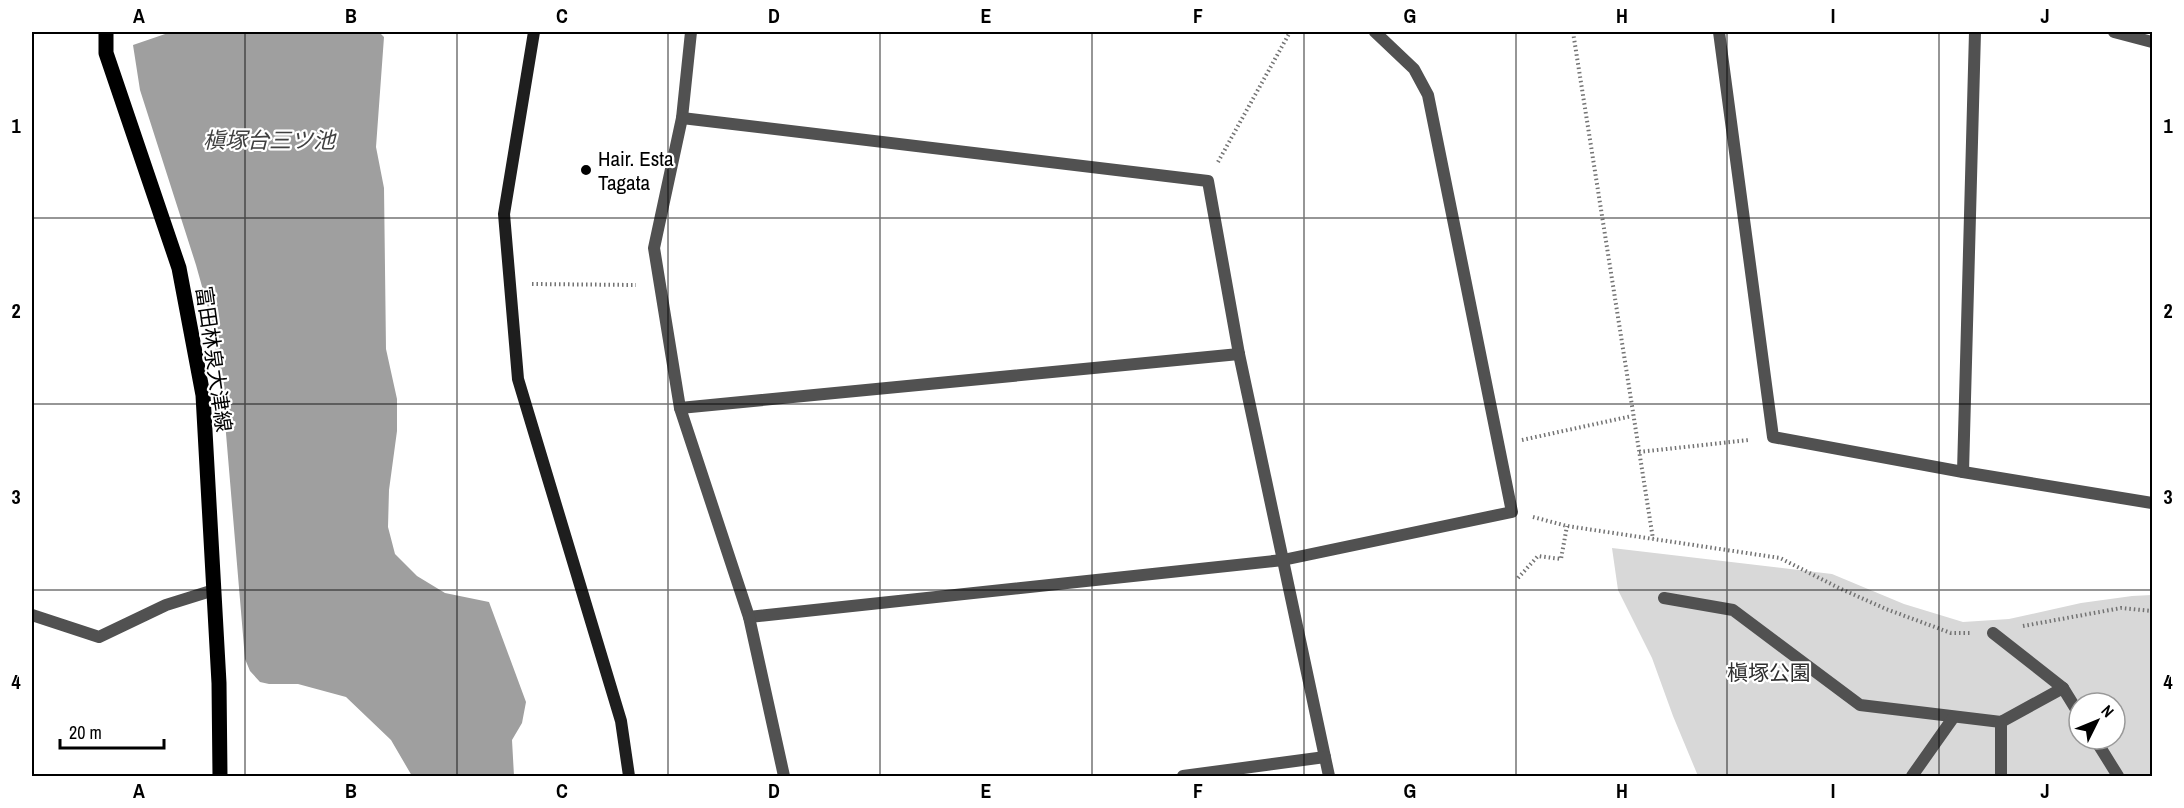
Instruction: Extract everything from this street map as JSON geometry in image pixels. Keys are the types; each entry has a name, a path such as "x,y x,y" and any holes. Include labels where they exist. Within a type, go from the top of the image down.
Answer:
{"main road":[{"name":"富田林泉大津線","path":"105,32 106,53 179,268 203,394 219,683 220,777"}],"street":[{"path":"534,32 504,214 518,379 621,721 629,777"},
{"path":"691,32 682,118 654,248 681,408 749,617 784,777"},
{"path":"749,617 1283,560 1512,512 1428,95 1414,69 1375,32"},
{"path":"1719,32 1773,437 1964,472 2152,502"},
{"path":"1964,472 1975,32"},
{"path":"2114,32 2152,42"},
{"path":"682,118 1208,181 1239,354 1329,777"},
{"path":"681,408 1239,354"},
{"path":"32,615 99,637 166,604 214,590"},
{"path":"1664,598 1733,610 1860,705 2001,722 2063,688"},
{"path":"1993,633 2063,688 2067,694"},
{"path":"1912,777 1953,718"},
{"path":"2001,722 2001,777"},
{"path":"2102,751 2118,777"},
{"path":"1183,777 1325,757"}],"path":[{"path":"1208,181 1290,32"},
{"path":"1573,32 1653,539"},
{"path":"510,284 661,285"},
{"path":"1499,445 1632,416"},
{"path":"1639,452 1773,437"},
{"path":"1512,512 1567,526 1780,558 1839,588 1951,633 1993,633 2121,608 2152,611"},
{"path":"1518,578 1538,556 1561,559 1567,526"}],"green space":[{"name":"槇塚公園","path":"1612,548 1832,574 1904,604 1963,622 2009,619 2081,603 2152,595 2152,776 1698,776 1652,658 1618,590"}],"water":[{"name":"槇塚台三ツ池","path":"171,32 379,32 384,37 376,147 384,188 386,349 397,399 397,431 389,490 388,527 395,554 417,576 445,593 489,602 526,702 522,723 512,740 514,776 412,776 391,740 346,697 298,684 260,682 250,671 245,659 222,386 208,308 140,90 133,45"}],"place":[{"name":"Hair. Esta Tagata","path":"586,170"}]}
